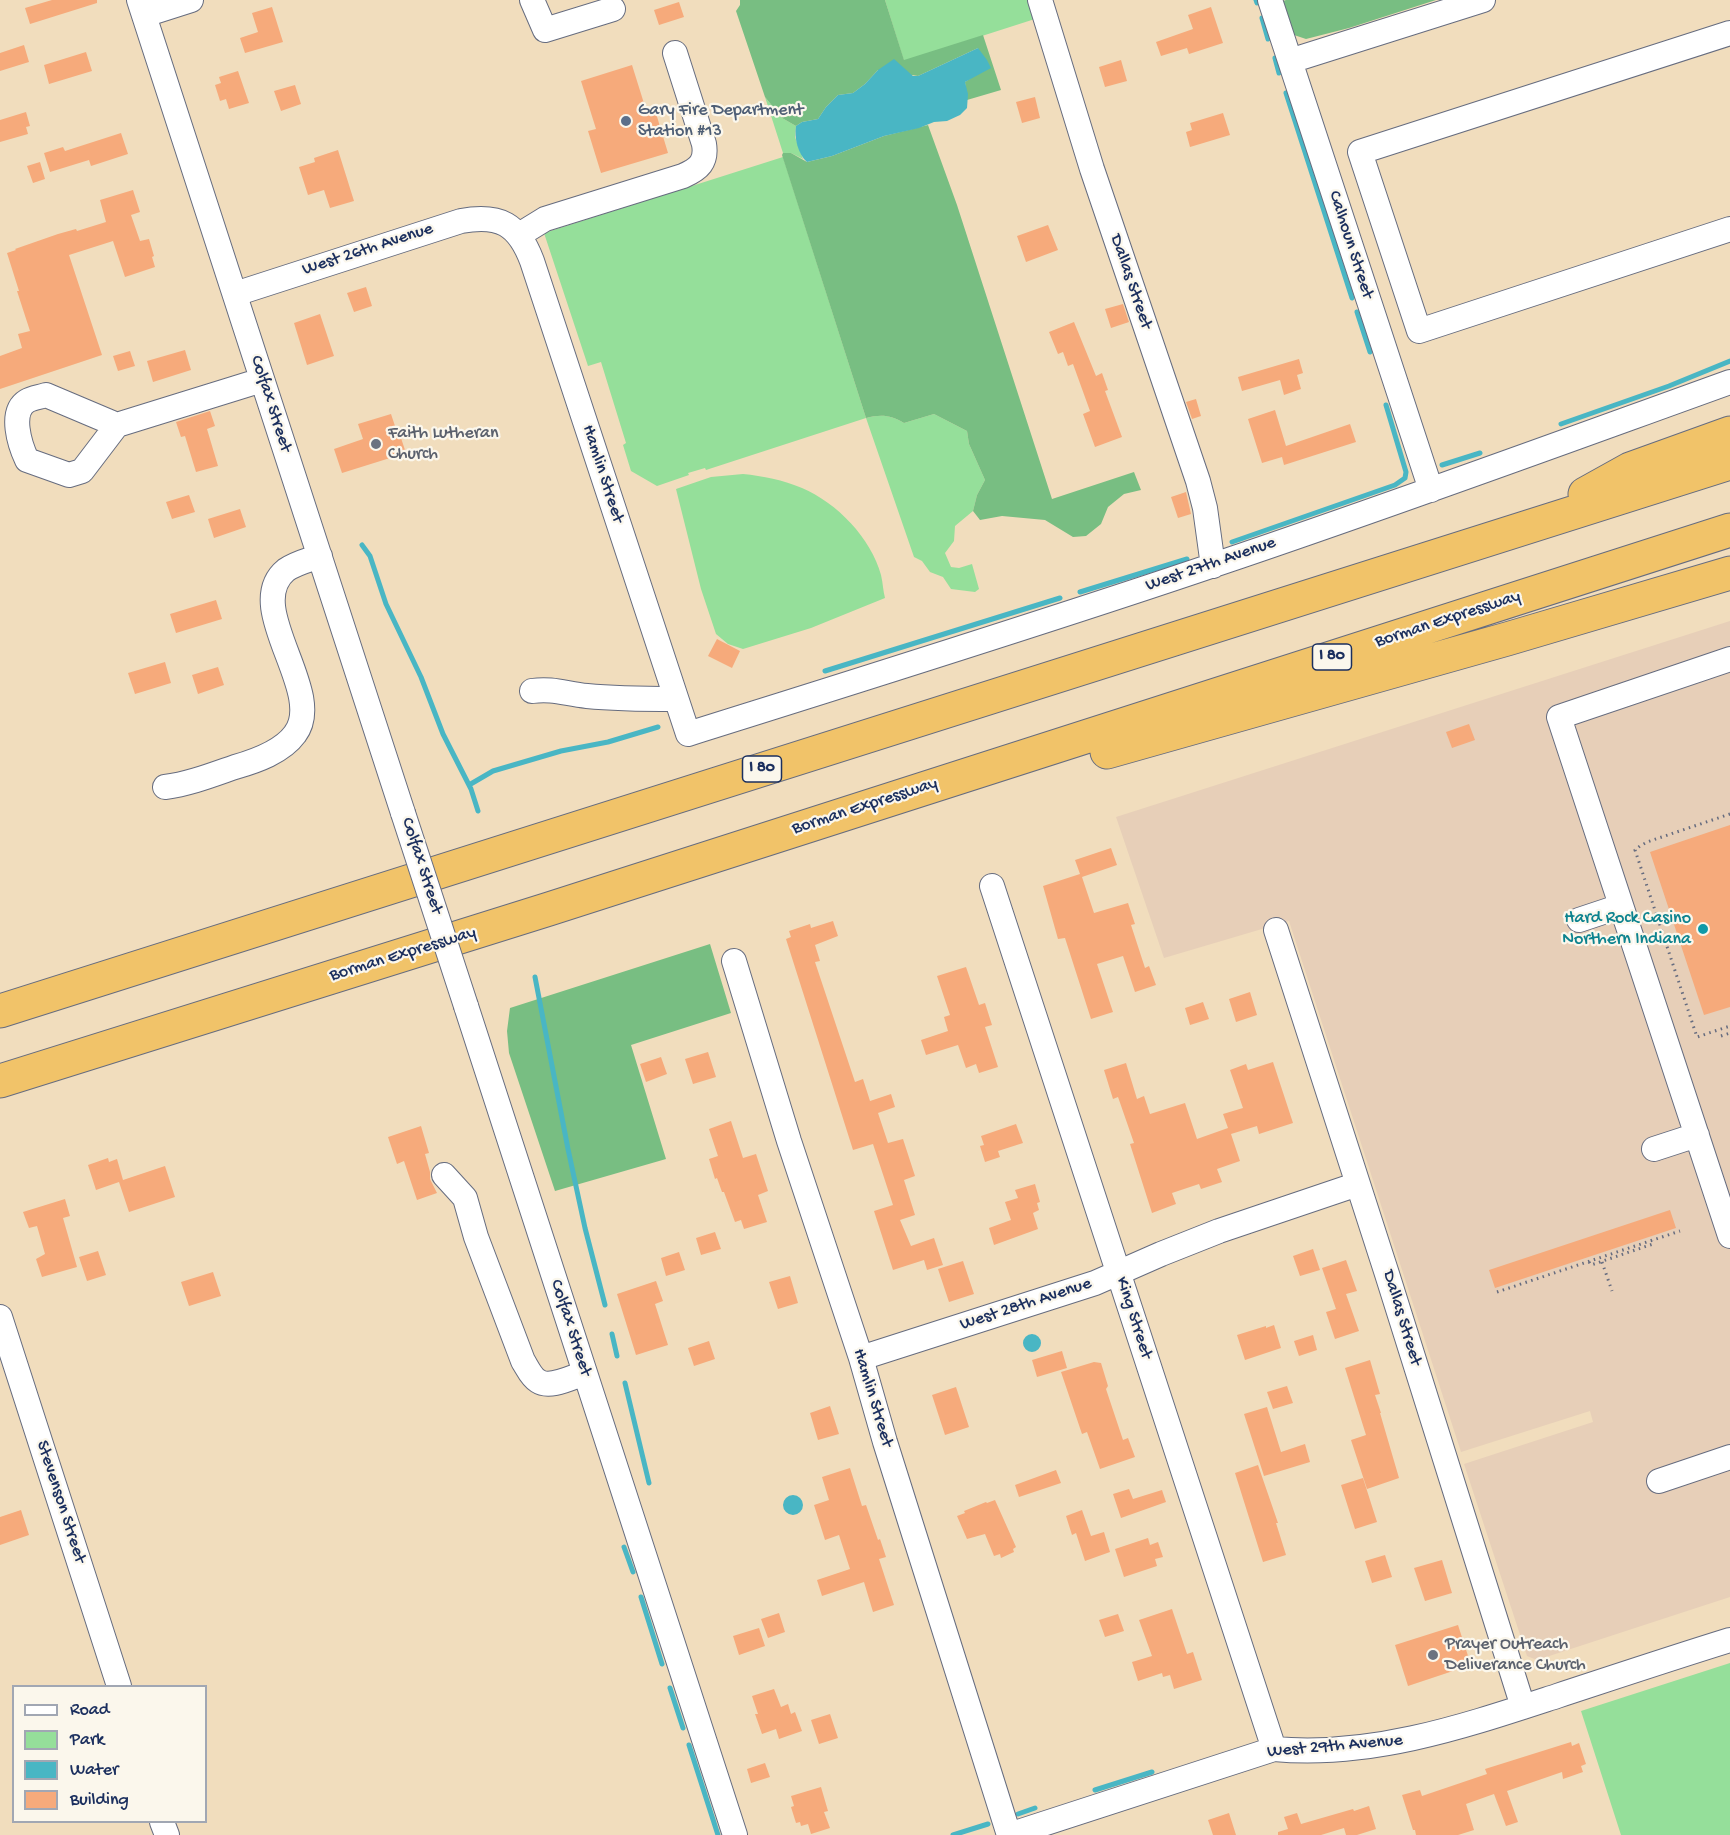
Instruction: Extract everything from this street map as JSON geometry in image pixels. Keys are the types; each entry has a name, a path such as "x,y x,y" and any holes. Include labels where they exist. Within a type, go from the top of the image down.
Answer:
{"highway":[{"path":"1525,527 1630,469 1730,434"},
{"name":"I 80","path":"0,1011 1730,463"},
{"name":"Borman Expressway","path":"0,1081 560,905 1730,530"},
{"path":"934,784 1092,756 1507,639 1730,573"}],"street":[{"path":"532,0 545,30 613,9"},
{"name":"Dallas Street","path":"1040,0 1089,160 1198,481 1205,508 1213,566"},
{"name":"Calhoun Street","path":"1269,0 1431,490"},
{"path":"1290,61 1483,0"},
{"path":"141,7 184,1"},
{"name":"Colfax Street","path":"141,7 735,1835"},
{"path":"1730,33 1360,152 1419,331 1730,229"},
{"path":"511,229 683,176 695,171 701,165 705,158 704,144 675,53"},
{"name":"West 26th Avenue","path":"235,294 445,225 475,218 489,219 511,229"},
{"name":"Hamlin Street","path":"511,229 532,261 688,734"},
{"path":"117,425 262,380"},
{"name":"West 27th Avenue","path":"688,734 1213,566 1730,382"},
{"path":"165,788 259,759 285,744 296,733 302,720 302,704 276,620 273,604 274,589 286,570 320,556"},
{"path":"1730,659 1559,717 1730,1236"},
{"path":"532,691 547,689 616,699 676,699"},
{"name":"King Street","path":"992,886 1274,1749"},
{"path":"1578,920 1621,906"},
{"name":"Dallas Street","path":"1276,930 1523,1707"},
{"name":"Hamlin Street","path":"734,961 789,1141 861,1358 1009,1835"},
{"path":"1654,1149 1697,1135"},
{"path":"444,1175 465,1198 476,1237 523,1361 533,1377 550,1384 585,1373"},
{"name":"West 28th Avenue","path":"861,1358 1095,1283 1219,1231 1358,1184"},
{"name":"Stevenson Street","path":"0,1317 119,1685"},
{"path":"1659,1480 1730,1457"},
{"name":"West 29th Avenue","path":"1009,1835 1274,1749 1334,1751 1394,1743 1442,1732 1730,1640"}],"path":[{"path":"1730,814 1647,842 1635,850 1697,1037 1730,1026"},
{"path":"1721,1036 1730,1033"},
{"path":"1497,1292 1680,1231"},
{"path":"1589,1262 1591,1265 1602,1262 1653,1244 1652,1241"},
{"path":"1602,1262 1612,1291"}],"shaded area":[{"path":"1730,621 1730,1597 1537,1660 1527,1656 1464,1464 1593,1422 1590,1411 1461,1452 1289,921 1164,958 1116,817"}],"green space":[{"path":"740,0 885,0 904,60 983,35 1001,90 967,100 965,82 980,72 978,48 918,76 878,70 853,93 838,95 818,119 802,122 796,126 782,118 765,97 736,11"},
{"path":"885,0 1032,0 1038,18 904,61"},
{"path":"1436,0 1349,28 1306,39 1294,35 1283,1"},
{"path":"765,97 782,118 796,126 795,137 803,159 791,153 783,153"},
{"path":"928,125 957,205 1052,499 1134,472 1141,490 1124,494 1108,507 1101,524 1086,536 1073,537 1045,520 1002,516 980,520 973,511 977,495 985,480 969,444 967,431 934,414 904,423 886,416 866,418 782,155 791,153 807,162 832,156 884,136"},
{"path":"783,157 866,418 706,470 705,468 688,473 689,475 657,486 631,471 623,445 626,443 601,362 588,366 544,233"},
{"path":"934,414 967,431 969,444 985,480 977,495 973,511 955,526 954,541 945,553 951,567 959,568 972,564 979,589 975,592 951,589 943,577 930,572 922,561 914,557 866,418 886,416 904,423"},
{"path":"743,474 773,479 802,488 840,512 861,535 876,561 885,598 811,628 743,649 728,644 716,634 701,589 676,489 711,477"},
{"path":"710,944 731,1013 631,1045 666,1159 555,1191 509,1053 507,1031 510,1008"},
{"path":"1730,1663 1730,1835 1621,1835 1581,1711"}],"water":[{"path":"978,48 991,68 965,82 968,94 967,108 960,115 947,121 934,122 884,136 832,156 807,162 801,155 796,141 796,126 802,122 818,119 838,95 853,93 894,59 913,76 918,76"},
{"path":"1028,1334 1036,1334 1041,1339 1039,1350 1028,1352 1023,1347 1023,1339"},
{"path":"793,1495 800,1498 803,1505 800,1512 793,1515 786,1512 783,1505 786,1498"}],"building":[{"path":"52,0 97,0 97,3 30,24 25,8"},
{"path":"679,2 684,17 659,25 654,10"},
{"path":"272,7 283,42 245,53 240,38 258,32 252,13"},
{"path":"1211,7 1223,43 1189,54 1187,48 1161,56 1156,42 1193,29 1188,15"},
{"path":"24,45 29,62 0,71 0,53"},
{"path":"86,52 92,71 49,84 44,65"},
{"path":"1121,60 1127,81 1105,87 1099,67"},
{"name":"Gary Fire Department Station #13","path":"632,65 647,113 655,110 668,153 601,173 588,131 596,129 581,81"},
{"path":"238,71 249,103 229,109 226,99 220,101 215,85 221,83 219,77"},
{"path":"295,85 301,104 281,111 274,91"},
{"path":"1035,97 1040,118 1022,123 1016,102"},
{"path":"26,112 30,126 26,127 28,134 0,142 0,120"},
{"path":"1223,113 1230,135 1190,147 1186,132 1192,130 1190,123"},
{"path":"121,133 128,154 91,166 89,160 50,172 44,153 63,147 65,151"},
{"path":"338,150 354,201 330,208 324,190 308,195 299,167 315,162 314,158"},
{"path":"40,162 45,179 33,183 27,166"},
{"path":"133,190 140,212 131,215 140,241 149,239 155,267 125,277 113,241 69,255 102,355 0,389 0,356 22,348 18,334 30,331 7,253 58,234 106,222 100,200"},
{"path":"1048,225 1058,250 1026,262 1017,236"},
{"path":"366,287 372,306 354,312 347,293"},
{"path":"1123,304 1129,322 1111,328 1105,309"},
{"path":"320,314 334,356 307,365 294,323"},
{"path":"1074,322 1096,376 1102,373 1108,390 1105,391 1122,437 1095,447 1083,414 1090,411 1073,364 1068,366 1063,352 1058,354 1049,332"},
{"path":"185,350 191,370 153,382 147,361"},
{"path":"130,351 135,366 118,371 113,356"},
{"path":"1299,359 1303,373 1297,375 1301,389 1284,395 1280,380 1242,391 1238,377"},
{"path":"1196,399 1201,416 1192,419 1186,402"},
{"path":"1275,410 1286,446 1350,424 1356,442 1284,465 1282,457 1262,463 1248,419"},
{"path":"210,411 215,426 207,429 218,466 196,472 185,436 181,437 176,422"},
{"name":"Faith Lutheran Church","path":"391,414 406,453 342,473 334,449 363,439 358,424"},
{"path":"1186,492 1191,514 1178,518 1171,497"},
{"path":"189,495 195,512 172,519 166,502"},
{"path":"240,509 246,527 214,538 208,519"},
{"path":"216,600 222,619 176,633 170,614"},
{"path":"717,639 740,651 732,668 708,656"},
{"path":"165,662 171,683 135,694 128,673"},
{"path":"218,667 224,685 198,694 192,675"},
{"path":"1469,724 1475,740 1452,748 1446,732"},
{"name":"Hard Rock Casino Northern Indiana","path":"1730,825 1730,1007 1704,1015 1650,852"},
{"path":"1111,848 1117,865 1082,877 1094,913 1128,903 1135,924 1131,925 1145,968 1149,966 1156,985 1135,992 1123,956 1097,964 1113,1012 1091,1019 1065,938 1058,939 1043,886 1080,874 1075,860"},
{"path":"833,921 838,936 815,945 820,961 815,962 855,1082 863,1079 870,1101 891,1094 895,1107 878,1113 888,1143 903,1139 915,1176 904,1180 915,1215 900,1220 911,1246 934,1238 943,1265 927,1270 924,1260 893,1270 874,1211 893,1205 873,1144 853,1150 786,939 791,937 789,931 810,924 811,928"},
{"path":"966,967 979,1005 985,1003 992,1025 985,1027 998,1067 979,1073 976,1064 966,1068 958,1045 926,1055 921,1040 948,1031 944,1017 950,1015 937,976"},
{"path":"1250,992 1257,1015 1236,1022 1229,999"},
{"path":"1203,1002 1209,1019 1190,1025 1185,1008"},
{"path":"708,1052 716,1077 693,1084 685,1059"},
{"path":"661,1057 667,1074 646,1082 640,1064"},
{"path":"1273,1062 1293,1123 1259,1134 1257,1126 1231,1134 1240,1161 1217,1169 1222,1182 1201,1189 1199,1184 1172,1193 1176,1204 1152,1213 1130,1144 1134,1143 1118,1097 1113,1099 1104,1070 1126,1063 1137,1099 1144,1096 1150,1114 1185,1103 1197,1139 1228,1128 1223,1114 1243,1108 1230,1070 1246,1064 1248,1070"},
{"path":"731,1121 743,1158 756,1154 768,1191 758,1195 767,1222 744,1229 741,1220 735,1222 724,1192 717,1178 715,1179 709,1159 718,1156 709,1129"},
{"path":"1016,1124 1023,1143 998,1151 1000,1157 985,1162 980,1146 984,1145 981,1136"},
{"path":"421,1126 429,1153 425,1154 430,1179 437,1193 417,1200 404,1161 397,1164 388,1137"},
{"path":"108,1158 109,1162 117,1159 123,1180 165,1166 175,1197 129,1212 119,1182 96,1190 88,1165"},
{"path":"1035,1184 1040,1202 1037,1203 1039,1210 1033,1213 1038,1229 994,1245 989,1228 1011,1220 1005,1202 1018,1198 1015,1190"},
{"path":"65,1199 70,1216 63,1218 77,1267 42,1277 36,1259 45,1254 37,1226 29,1228 23,1212"},
{"path":"1670,1210 1676,1228 1495,1288 1489,1270"},
{"path":"715,1232 721,1249 701,1255 696,1238"},
{"path":"1313,1249 1320,1270 1300,1276 1293,1256"},
{"path":"98,1251 106,1275 87,1281 79,1257"},
{"path":"679,1252 685,1270 666,1276 661,1258"},
{"path":"1346,1260 1357,1291 1346,1294 1359,1331 1335,1339 1326,1312 1336,1309 1322,1268"},
{"path":"963,1261 974,1294 949,1302 938,1269"},
{"path":"213,1272 221,1296 189,1306 181,1282"},
{"path":"790,1276 798,1303 778,1309 769,1282"},
{"path":"656,1281 663,1301 655,1304 668,1345 636,1355 617,1294"},
{"path":"1274,1325 1281,1348 1245,1360 1237,1335"},
{"path":"1313,1335 1317,1350 1299,1356 1294,1341"},
{"path":"709,1341 715,1359 694,1366 688,1348"},
{"path":"1062,1351 1067,1368 1037,1377 1032,1360"},
{"path":"1370,1360 1380,1394 1375,1395 1399,1478 1367,1489 1351,1440 1366,1435 1345,1368"},
{"path":"1094,1362 1101,1363 1108,1386 1106,1389 1123,1440 1128,1438 1135,1457 1100,1469 1087,1432 1082,1434 1061,1372"},
{"path":"1287,1386 1293,1403 1273,1409 1267,1392"},
{"path":"956,1387 969,1427 945,1435 932,1395"},
{"path":"830,1406 839,1434 818,1440 810,1413"},
{"path":"1267,1407 1281,1452 1305,1444 1310,1462 1264,1476 1244,1414"},
{"path":"1258,1465 1278,1523 1276,1523 1286,1555 1263,1562 1235,1473"},
{"path":"850,1468 862,1506 866,1505 886,1557 879,1559 894,1605 873,1612 864,1582 822,1596 817,1580 850,1569 839,1535 825,1540 814,1505 829,1500 822,1477"},
{"path":"1056,1470 1061,1483 1019,1497 1015,1485"},
{"path":"1363,1478 1377,1522 1355,1529 1341,1485"},
{"path":"1129,1489 1133,1499 1162,1490 1166,1502 1121,1518 1113,1494"},
{"path":"995,1500 1016,1547 1013,1549 1014,1552 1001,1558 1000,1554 994,1556 985,1534 967,1539 957,1516 965,1513 964,1511"},
{"path":"21,1510 29,1535 0,1545 0,1517"},
{"path":"1082,1510 1091,1536 1104,1532 1110,1552 1085,1561 1076,1533 1072,1535 1066,1516"},
{"path":"1148,1538 1150,1545 1158,1542 1163,1557 1155,1559 1157,1566 1124,1577 1115,1549"},
{"path":"1385,1555 1392,1577 1372,1583 1365,1561"},
{"path":"1442,1560 1452,1593 1425,1601 1414,1568"},
{"path":"1172,1609 1187,1654 1193,1652 1202,1680 1174,1689 1170,1675 1163,1677 1162,1673 1138,1681 1132,1662 1152,1656 1139,1620"},
{"path":"779,1613 785,1632 768,1638 761,1619"},
{"path":"1118,1614 1124,1631 1105,1637 1099,1620"},
{"name":"Prayer Outreach Deliverance Church","path":"1458,1625 1471,1665 1408,1686 1395,1645"},
{"path":"759,1628 765,1646 739,1655 733,1636"},
{"path":"774,1689 781,1707 788,1704 791,1714 795,1712 802,1731 779,1739 776,1729 762,1734 752,1696"},
{"path":"830,1714 838,1738 819,1744 811,1720"},
{"path":"1571,1742 1572,1746 1579,1743 1586,1764 1581,1766 1583,1772 1563,1779 1562,1772 1507,1791 1518,1822 1506,1826 1494,1794 1466,1804 1474,1830 1458,1835 1416,1835 1413,1830 1402,1795 1420,1790 1422,1796 1487,1774 1485,1769"},
{"path":"765,1763 770,1777 751,1783 747,1769"},
{"path":"821,1787 828,1811 824,1812 830,1828 811,1834 808,1824 801,1826 800,1822 796,1823 791,1807 794,1806 791,1796"},
{"path":"1369,1806 1376,1829 1357,1835 1346,1835 1344,1828 1321,1835 1278,1835 1278,1832 1288,1829 1284,1817 1297,1813 1301,1824"},
{"path":"1229,1813 1236,1835 1213,1835 1208,1820"}],"waterway":[{"path":"1262,18 1268,39"},
{"path":"1275,58 1279,73"},
{"path":"1286,93 1352,298"},
{"path":"1357,312 1370,352"},
{"path":"1561,424 1669,386 1730,361"},
{"path":"1232,542 1395,485 1405,478 1406,472 1386,405"},
{"path":"1442,465 1480,453"},
{"path":"362,545 370,556 386,604 421,677 443,734 471,789 478,811"},
{"path":"1080,592 1187,559"},
{"path":"825,671 1060,598"},
{"path":"469,785 493,771 561,751 608,742 658,727"},
{"path":"535,977 568,1149 605,1305"},
{"path":"612,1334 617,1356"},
{"path":"625,1383 649,1483"},
{"path":"624,1547 633,1572"},
{"path":"641,1597 662,1664"},
{"path":"670,1688 683,1728"},
{"path":"689,1745 718,1835"},
{"path":"1095,1790 1152,1772"},
{"path":"1018,1814 1035,1808"},
{"path":"953,1835 988,1824"}],"place":[{"name":"Gary Fire Department Station #13","path":"626,121"},
{"name":"Faith Lutheran Church","path":"376,444"},
{"name":"Hard Rock Casino Northern Indiana","path":"1703,929"},
{"name":"Prayer Outreach Deliverance Church","path":"1433,1655"}]}
